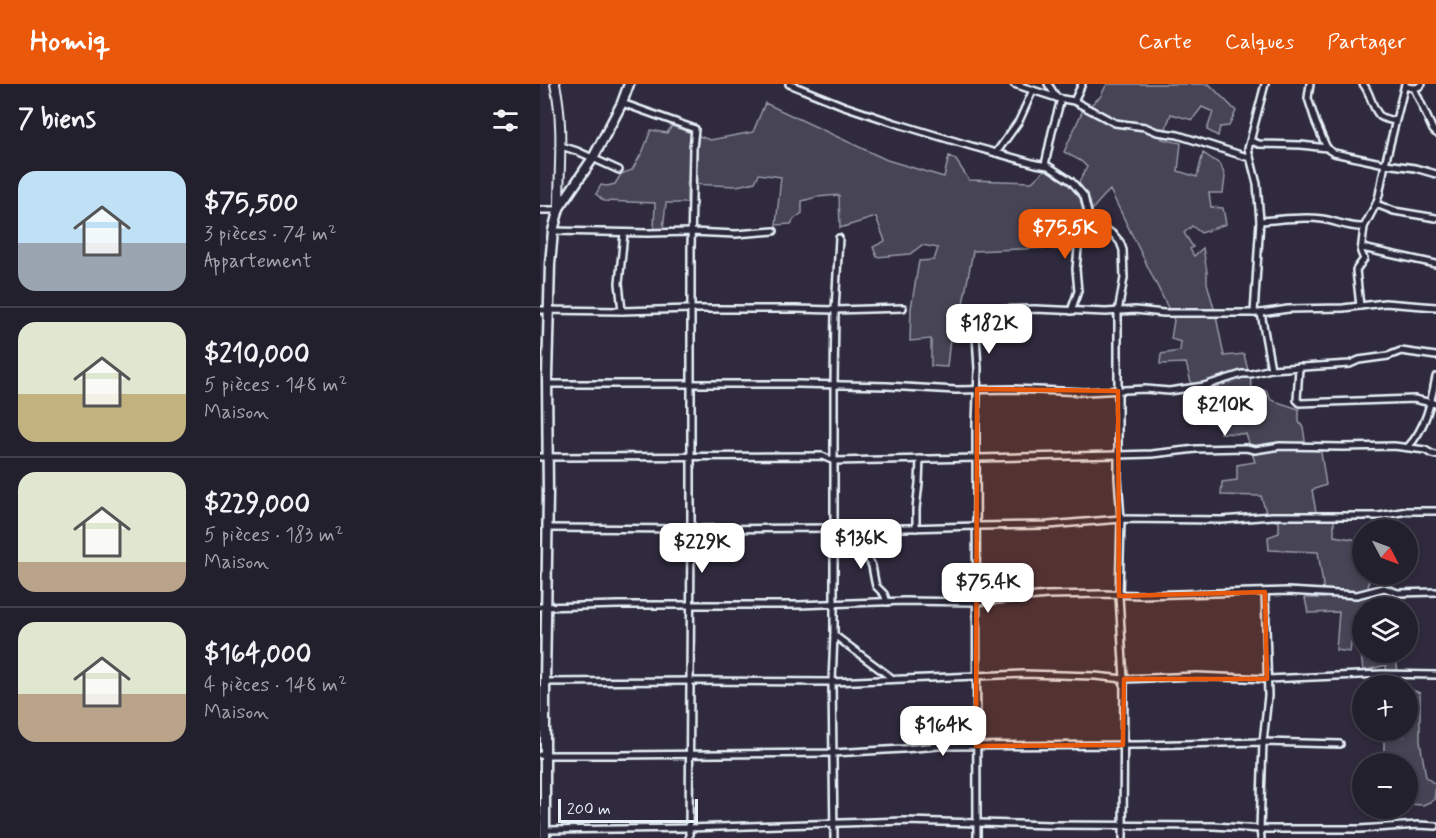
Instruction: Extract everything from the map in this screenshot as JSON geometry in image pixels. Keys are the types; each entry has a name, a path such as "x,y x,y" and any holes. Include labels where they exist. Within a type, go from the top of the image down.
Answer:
{"main road":[{"path":"545,834 543,398 545,310 553,231 558,209 593,158 622,103 628,84"}],"street":[{"path":"540,210 558,209 561,146 560,112 555,84"},
{"path":"789,84 887,121 1045,165 1071,181 1084,196 1090,218 1079,245 1076,269 1078,291 1071,311"},
{"path":"1014,84 1059,99 1074,100 1115,123 1178,135 1250,158"},
{"path":"1045,165 1059,99 1048,84"},
{"path":"1074,100 1082,84"},
{"path":"1264,84 1248,149 1257,184 1260,222 1257,313 1271,369"},
{"path":"1310,84 1309,101 1327,148 1334,153 1436,174"},
{"path":"1363,84 1380,116 1395,122"},
{"path":"1360,306 1356,270 1364,259 1361,252 1364,227 1376,204 1405,85 1414,88 1422,84"},
{"path":"1414,88 1436,133"},
{"path":"996,153 1019,121 1033,90"},
{"path":"622,103 695,129 691,232 692,529 689,838"},
{"path":"1251,141 1259,144 1327,148"},
{"path":"561,146 619,170"},
{"path":"1376,204 1394,211 1436,218"},
{"path":"1090,218 1118,239 1122,245 1124,278 1118,312 1118,455 1121,519 1119,596 1124,679 1123,838"},
{"path":"1260,222 1306,218 1322,219 1352,227 1364,227"},
{"path":"553,231 736,234 774,231"},
{"path":"622,311 619,283 624,233"},
{"path":"834,838 832,682 834,385 839,238"},
{"path":"1362,248 1436,264"},
{"path":"977,838 978,369 975,318 978,310 1257,313 1385,303 1436,307"},
{"path":"545,310 903,308"},
{"path":"544,378 691,384 834,385 1085,392 1145,389 1169,391 1204,386 1242,374 1271,369 1350,364 1401,351 1436,356"},
{"path":"1299,367 1297,400 1300,403 1414,399 1433,402"},
{"path":"1408,447 1415,440 1433,402 1436,377"},
{"path":"1415,440 1419,449"},
{"path":"544,457 822,456 834,461 1152,454 1196,449 1261,450 1280,446 1408,447 1436,455"},
{"path":"916,528 920,459"},
{"path":"545,525 692,529 916,528 1057,525 1121,519 1370,517 1407,511 1436,510"},
{"path":"860,528 875,582 887,602"},
{"path":"544,607 977,602 1047,595 1102,594 1119,596 1310,591 1357,595 1384,588 1398,593 1436,592"},
{"path":"1261,838 1263,742 1268,696 1265,592"},
{"path":"834,635 894,680"},
{"path":"545,682 832,682 1023,674 1124,679 1197,676 1267,678 1382,674 1436,675"},
{"path":"543,755 832,753 938,746 1263,742 1340,744"},
{"path":"545,834 893,821 1214,826 1260,829 1436,826"}],"highlighted area":[{"path":"977,389 1118,391 1119,596 1265,592 1267,679 1124,679 1123,745 976,746"}],"shaded area":[{"path":"1107,84 1209,84 1236,111 1229,126 1220,127 1218,136 1207,130 1213,112 1202,107 1192,120 1171,114 1162,139 1181,143 1178,171 1197,177 1203,153 1221,165 1225,177 1223,193 1209,193 1211,207 1223,208 1226,224 1201,233 1192,226 1184,233 1193,247 1190,249 1194,256 1203,248 1207,283 1224,356 1244,354 1253,391 1266,390 1271,400 1299,409 1299,422 1303,427 1306,447 1321,452 1326,485 1312,490 1316,512 1334,514 1334,536 1352,539 1352,585 1368,585 1368,593 1386,595 1386,597 1352,597 1350,652 1336,650 1339,612 1308,613 1305,598 1325,598 1318,552 1269,550 1268,537 1279,533 1279,522 1268,519 1261,496 1221,495 1222,482 1237,480 1237,465 1255,462 1246,434 1220,433 1221,423 1207,422 1200,388 1192,386 1186,363 1160,364 1161,354 1180,351 1181,342 1171,339 1174,320 1110,190 1086,218 1072,251 1046,248 973,251 961,324 951,329 947,367 931,366 931,339 910,341 911,308 919,261 934,260 938,248 922,245 910,254 877,257 873,247 885,241 876,217 840,228 839,195 802,201 802,213 791,224 776,225 781,177 759,174 755,182 737,186 687,184 687,203 666,203 663,229 654,229 655,203 604,201 596,194 601,185 615,184 621,174 632,170 651,130 667,133 672,126 710,140 753,132 765,103 887,160 944,177 949,156 956,160 969,180 1032,182 1047,168 1078,184 1087,167 1064,152 1082,112 1100,97"},
{"path":"1362,663 1397,663 1398,675 1387,675 1386,665 1363,671"},
{"path":"1418,692 1420,693 1420,741 1426,777 1436,785 1434,800 1418,805 1418,753 1384,753 1384,741 1418,741"}]}
